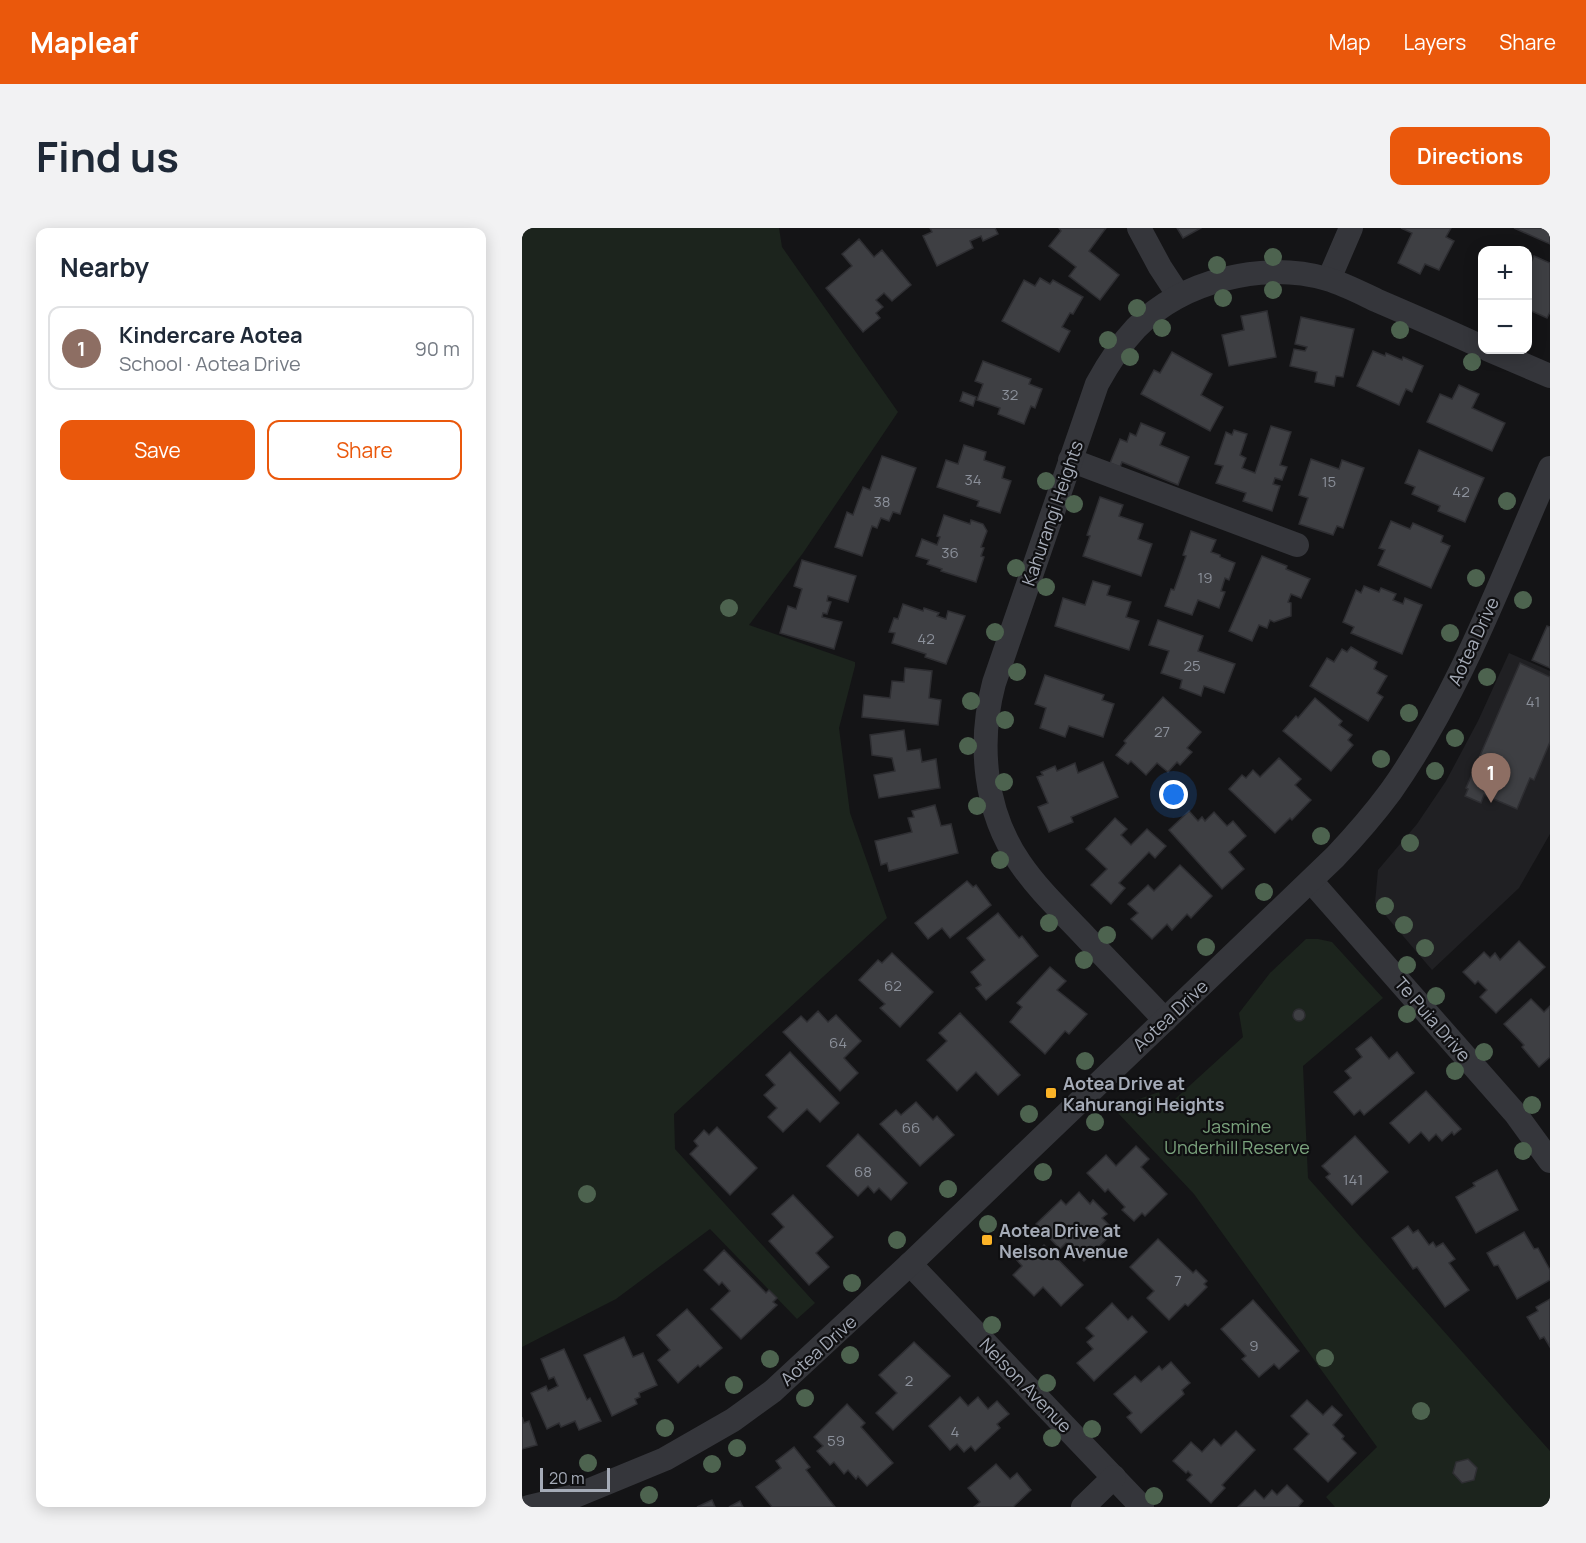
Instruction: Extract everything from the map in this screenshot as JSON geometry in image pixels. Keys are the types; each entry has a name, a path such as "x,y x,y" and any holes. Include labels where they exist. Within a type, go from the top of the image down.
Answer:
{"street":[{"path":"1139,228 1179,296"},
{"path":"1329,279 1352,228"},
{"name":"Kahurangi Heights","path":"1165,1020 1041,890 1018,861 1003,830 993,801 986,769 985,735 988,707 994,683 1096,384 1114,355 1137,328 1179,296 1200,286 1268,272 1298,273 1329,279 1478,345"},
{"path":"1498,354 1550,376"},
{"path":"1070,460 1297,545"},
{"name":"Aotea Drive","path":"529,1507 575,1496 665,1459 733,1420 772,1391 910,1264 1311,881 1362,828 1384,800 1438,715 1461,670 1550,468"},
{"name":"Te Puia Drive","path":"1311,881 1515,1113 1550,1161"},
{"name":"Nelson Avenue","path":"910,1264 1142,1507"},
{"path":"1083,1507 1114,1477"}],"shaded area":[{"path":"1509,653 1550,671 1550,834 1519,888 1432,970 1375,903 1378,870 1417,824 1446,781 1478,721"}],"green space":[{"path":"522,228 779,228 782,247 898,412 803,553 749,625 855,662 839,728 850,813 887,918 674,1114 675,1149 815,1303 797,1319 710,1229 616,1299 522,1347"},
{"name":"Jasmine Underhill Reserve","path":"1306,939 1332,942 1383,998 1303,1066 1308,1178 1550,1451 1550,1507 1335,1507 1326,1497 1377,1447 1194,1194 1118,1113 1129,1100 1136,1100 1159,1092 1164,1109 1243,1037 1239,1013 1270,973"}],"building":[{"path":"930,228 995,228 998,234 983,241 981,236 970,241 973,248 937,266 923,236 932,232"},
{"path":"1059,228 1106,228 1089,251 1119,275 1100,300 1069,276 1076,267 1049,246 1061,231"},
{"path":"1177,228 1201,228 1183,238"},
{"path":"1401,228 1451,228 1446,237 1454,241 1439,270 1425,264 1420,274 1398,263 1412,233"},
{"path":"1514,228 1550,228 1550,244"},
{"path":"859,239 874,257 882,250 911,285 892,301 884,293 876,300 883,307 876,313 880,318 863,332 826,288 852,266 842,254"},
{"path":"1534,256 1550,263 1550,312 1547,318 1532,311 1532,260"},
{"path":"1040,278 1050,284 1053,280 1083,297 1062,327 1070,331 1059,352 1002,321 1024,280 1035,286"},
{"path":"1267,311 1276,357 1229,366 1222,335 1244,330 1241,316"},
{"path":"1301,317 1354,329 1343,377 1336,376 1334,386 1315,382 1317,372 1290,366 1294,349 1305,351 1307,347 1295,344"},
{"path":"1373,351 1385,356 1386,353 1402,360 1403,357 1423,366 1412,392 1406,389 1399,405 1357,386"},
{"path":"1172,352 1212,374 1201,395 1223,407 1210,431 1141,394 1154,370 1160,373"},
{"path":"983,361 1031,379 1029,384 1042,389 1035,408 1031,406 1024,424 998,414 1000,408 977,400 983,384 975,381"},
{"path":"1459,385 1479,394 1472,408 1505,423 1492,451 1427,422 1440,394 1452,399"},
{"path":"963,392 976,397 973,406 960,401"},
{"path":"1141,423 1165,433 1160,445 1189,457 1178,485 1122,462 1120,467 1110,463 1120,439 1127,442 1130,433 1136,436"},
{"path":"1271,426 1291,432 1280,465 1287,467 1282,480 1275,478 1273,484 1280,486 1272,511 1243,501 1246,493 1216,483 1223,466 1215,464 1226,432 1232,435 1234,430 1247,434 1240,455 1246,458 1242,468 1255,473"},
{"path":"964,445 986,452 984,460 1005,467 1002,478 1011,481 1000,513 977,506 979,501 937,487 946,460 958,464"},
{"path":"1419,450 1484,478 1465,522 1438,511 1440,506 1412,494 1415,487 1405,483"},
{"path":"882,456 916,468 900,514 893,512 889,521 881,518 877,528 872,526 862,556 835,547 847,512 853,515 863,487 870,490"},
{"path":"1311,459 1339,469 1342,460 1364,468 1343,528 1337,526 1333,535 1299,524 1308,498 1299,495"},
{"path":"1100,497 1123,505 1119,516 1143,524 1138,539 1152,544 1141,576 1083,556 1090,536 1087,535"},
{"path":"944,515 970,524 971,520 983,524 987,531 981,547 984,548 981,556 984,557 976,582 941,571 942,569 927,564 929,560 916,556 922,539 937,545 940,537 937,536"},
{"path":"1391,521 1410,529 1413,523 1443,536 1441,542 1450,546 1431,588 1378,565 1385,550 1379,548"},
{"path":"1191,531 1216,540 1211,552 1235,563 1229,580 1225,578 1221,591 1225,592 1219,608 1198,600 1192,615 1165,606 1171,589 1174,590 1186,556 1183,555"},
{"path":"1262,556 1310,579 1301,598 1291,594 1288,602 1291,603 1291,616 1274,622 1270,620 1267,628 1259,625 1252,641 1229,631"},
{"path":"802,560 856,576 848,602 828,596 827,601 831,602 827,614 823,613 822,617 842,622 834,649 780,633 788,606 796,609 802,589 794,586"},
{"path":"1093,581 1110,586 1107,595 1131,602 1126,617 1139,621 1129,650 1055,626 1063,598 1085,605"},
{"path":"1364,586 1379,592 1381,588 1396,594 1393,600 1403,604 1405,598 1422,605 1402,654 1351,633 1354,627 1343,622 1356,590 1361,593"},
{"path":"903,604 923,611 924,608 939,613 937,616 946,619 948,611 965,616 946,664 925,657 926,654 892,643 895,633 889,632 894,618 898,619"},
{"path":"1158,620 1203,636 1198,651 1235,664 1224,693 1204,686 1201,696 1180,688 1182,680 1161,673 1169,651 1149,645"},
{"path":"1547,626 1550,627 1550,668 1532,660"},
{"path":"1351,647 1377,662 1374,669 1387,676 1377,693 1383,697 1368,721 1310,686 1327,658 1334,662 1342,649 1347,652"},
{"path":"1520,663 1550,677 1550,742 1534,780 1530,778 1517,809 1484,795 1481,803 1465,796 1468,789 1466,788"},
{"path":"905,668 932,671 929,698 941,700 938,725 862,717 864,695 890,698 892,681 904,682"},
{"path":"1045,675 1104,695 1102,700 1114,704 1103,737 1069,726 1065,737 1040,728 1046,708 1035,704"},
{"path":"1163,697 1201,732 1187,748 1192,752 1180,765 1177,762 1168,772 1157,763 1146,775 1131,761 1128,764 1116,755 1126,743 1124,741"},
{"path":"1315,698 1342,721 1339,725 1352,735 1348,740 1353,745 1331,771 1283,731"},
{"path":"904,730 907,751 920,749 922,762 936,759 940,788 879,798 874,775 895,771 892,758 872,755 870,735"},
{"path":"1279,758 1301,779 1295,785 1311,800 1292,820 1290,818 1275,833 1229,789 1242,775 1246,778 1253,770 1260,777"},
{"path":"1103,762 1118,797 1071,817 1073,822 1049,832 1038,807 1048,803 1037,777 1043,775 1041,772 1055,766 1057,771 1075,763 1078,773"},
{"path":"935,805 941,826 951,824 958,853 889,871 887,863 881,865 875,841 912,832 908,818 914,817 912,811"},
{"path":"1189,811 1198,821 1202,817 1205,821 1214,812 1227,826 1233,821 1246,836 1229,852 1244,869 1222,889 1169,830"},
{"path":"1115,818 1127,829 1121,835 1131,845 1147,829 1166,846 1155,858 1149,852 1119,883 1125,888 1111,904 1091,885 1107,869 1086,849"},
{"path":"1180,865 1212,896 1191,918 1187,914 1172,930 1167,924 1152,939 1131,919 1138,913 1128,904 1148,885 1154,891"},
{"path":"967,881 973,887 976,885 991,905 950,938 942,928 928,939 915,923"},
{"path":"998,913 1019,938 1022,936 1038,956 986,1000 976,988 981,985 971,972 985,960 967,938"},
{"path":"1519,941 1545,967 1496,1013 1480,997 1487,990 1478,981 1475,984 1463,972 1484,952 1490,958 1495,953 1500,960"},
{"path":"892,953 933,992 900,1027 880,1008 885,1004 859,980 878,960 882,963"},
{"path":"1050,967 1066,981 1057,990 1087,1014 1069,1034 1065,1031 1045,1054 1010,1022 1022,1007 1017,1003"},
{"path":"1531,999 1544,1012 1550,1006 1550,1057 1539,1067 1522,1047 1524,1045 1504,1024"},
{"path":"1301,1009 1305,1015 1301,1021 1297,1021 1293,1013"},
{"path":"818,1011 828,1022 836,1015 861,1041 844,1058 858,1073 840,1091 783,1032 801,1016 807,1022"},
{"path":"960,1013 1020,1075 998,1095 976,1072 957,1091 927,1060 947,1041 939,1033"},
{"path":"1371,1037 1389,1059 1397,1052 1414,1073 1364,1115 1360,1110 1354,1115 1334,1092 1351,1078 1345,1071 1362,1057 1356,1049"},
{"path":"790,1052 839,1103 820,1122 807,1109 783,1132 768,1117 777,1108 764,1095 775,1085 766,1075"},
{"path":"1426,1091 1461,1129 1454,1135 1452,1132 1442,1141 1436,1134 1429,1141 1421,1132 1409,1143 1390,1123"},
{"path":"916,1102 933,1120 937,1116 954,1135 920,1166 880,1124 896,1110 901,1115"},
{"path":"717,1127 757,1168 730,1195 690,1154 698,1146 694,1141 704,1130 709,1135"},
{"path":"858,1134 907,1183 891,1200 879,1188 874,1193 868,1186 858,1196 827,1166"},
{"path":"1355,1136 1388,1172 1352,1205 1326,1177 1330,1174 1322,1166"},
{"path":"1136,1146 1149,1159 1141,1167 1167,1194 1145,1216 1142,1213 1134,1221 1122,1210 1125,1207 1108,1189 1105,1192 1087,1173 1106,1155 1116,1166"},
{"path":"1497,1170 1518,1210 1476,1233 1456,1197 1475,1186 1473,1183"},
{"path":"1079,1192 1090,1204 1093,1200 1107,1214 1102,1218 1115,1231 1084,1261 1066,1243 1060,1249 1036,1224 1061,1200 1066,1205"},
{"path":"793,1195 833,1237 816,1253 829,1267 809,1285 769,1241 784,1227 772,1214"},
{"path":"1408,1226 1413,1233 1418,1230 1429,1245 1433,1242 1436,1247 1443,1243 1455,1259 1449,1263 1469,1290 1445,1307 1417,1267 1413,1269 1392,1238"},
{"path":"1524,1232 1534,1249 1538,1248 1550,1270 1550,1280 1517,1299 1498,1265 1494,1266 1487,1253"},
{"path":"1158,1239 1193,1273 1196,1270 1207,1281 1204,1284 1207,1287 1188,1306 1185,1304 1169,1320 1147,1298 1154,1291 1130,1267"},
{"path":"1029,1245 1036,1253 1044,1245 1083,1285 1061,1306 1043,1287 1034,1296 1013,1275 1022,1266 1015,1258"},
{"path":"724,1250 766,1293 769,1290 777,1298 773,1302 777,1305 741,1339 711,1309 730,1291 722,1282 719,1285 704,1270"},
{"path":"1550,1299 1550,1347 1544,1337 1540,1339 1527,1317 1538,1311 1536,1307"},
{"path":"1253,1300 1299,1351 1279,1369 1274,1364 1259,1377 1242,1359 1246,1356 1221,1329"},
{"path":"1112,1303 1128,1320 1132,1316 1147,1332 1094,1381 1077,1363 1093,1349 1087,1342 1094,1336 1086,1328"},
{"path":"687,1309 722,1348 678,1383 658,1360 670,1350 657,1335"},
{"path":"624,1337 633,1357 643,1353 657,1385 639,1393 640,1397 635,1399 637,1404 612,1416 584,1355"},
{"path":"914,1342 950,1376 893,1430 876,1413 897,1393 879,1375"},
{"path":"564,1349 587,1400 590,1398 601,1421 579,1430 575,1421 561,1427 559,1423 547,1429 531,1393 546,1386 548,1391 558,1386 554,1377 549,1379 541,1359"},
{"path":"1171,1362 1190,1383 1182,1390 1184,1394 1141,1433 1127,1417 1132,1413 1114,1394 1135,1376 1141,1382 1159,1366 1162,1370"},
{"path":"960,1397 968,1406 978,1397 988,1409 997,1401 1009,1414 997,1424 1000,1428 975,1451 971,1446 964,1452 957,1444 950,1450 929,1426"},
{"path":"1307,1400 1323,1415 1332,1406 1342,1415 1333,1425 1344,1436 1342,1439 1356,1453 1328,1482 1294,1449 1309,1434 1291,1416"},
{"path":"847,1404 865,1423 861,1427 893,1463 867,1486 858,1476 856,1479 848,1470 844,1474 834,1462 830,1465 817,1451 823,1446 814,1437"},
{"path":"522,1417 524,1423 529,1421 537,1445 522,1449"},
{"path":"1236,1431 1255,1450 1222,1485 1225,1488 1211,1503 1187,1480 1192,1475 1188,1471 1186,1473 1173,1461 1191,1442 1202,1452 1214,1439 1221,1446"},
{"path":"794,1447 810,1467 806,1470 835,1507 772,1507 756,1487 781,1468 776,1461"},
{"path":"1468,1459 1477,1468 1474,1480 1462,1483 1453,1473 1456,1462"},
{"path":"996,1464 1010,1479 1017,1473 1031,1490 1013,1507 974,1507 980,1502 968,1488"},
{"path":"1287,1485 1303,1501 1298,1507 1238,1507 1255,1490 1264,1499 1272,1490 1277,1495"},
{"path":"712,1500 715,1507 697,1507"},
{"path":"740,1501 743,1507 729,1507"}],"place":[{"name":"Kindercare Aotea","path":"1491,803"},
{"name":"Aotea Drive at Kahurangi Heights","path":"1051,1093"},
{"name":"Aotea Drive at Nelson Avenue","path":"987,1240"}]}
